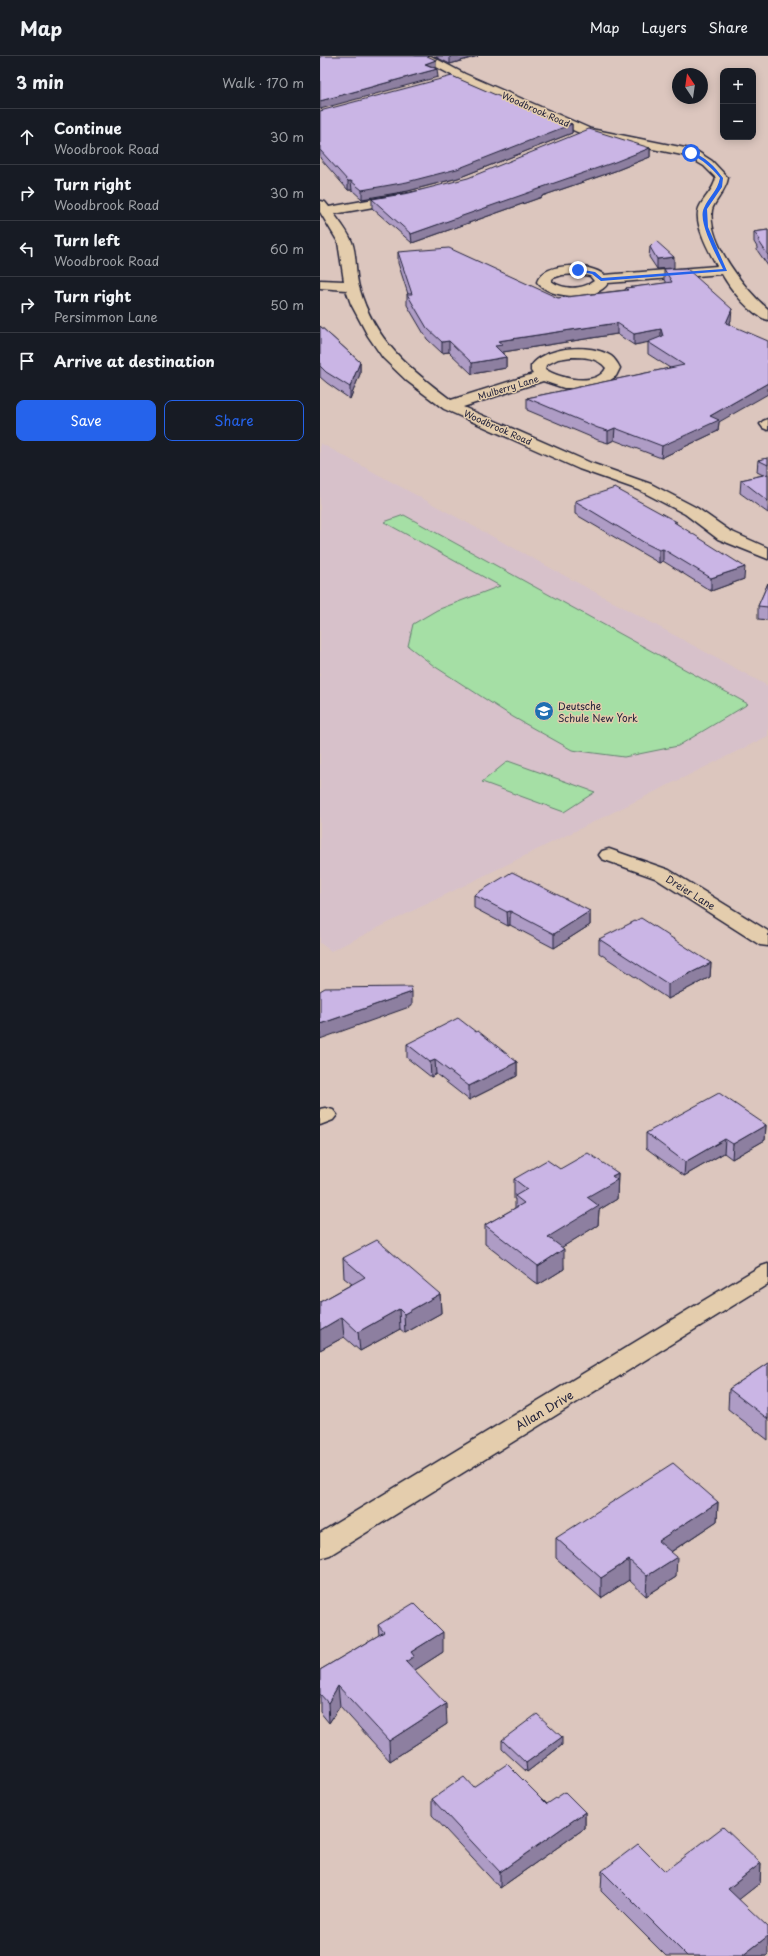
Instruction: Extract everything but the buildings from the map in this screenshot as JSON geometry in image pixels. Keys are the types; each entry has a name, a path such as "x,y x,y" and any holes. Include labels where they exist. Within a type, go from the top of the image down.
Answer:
{"street":[{"name":"Woodbrook Road","path":"422,56 461,76 588,132 691,153 703,158 712,165 722,178 720,187 705,209 706,227 726,270 750,301 768,316"},
{"path":"446,80 461,76"},
{"path":"573,138 588,132"},
{"path":"323,208 415,195"},
{"name":"Woodbrook Road","path":"323,208 345,242 352,286 358,304 375,336 388,355 412,378 449,406 585,466 645,487 691,511 724,535 768,554"},
{"path":"601,279 726,270"},
{"path":"320,284 352,286"},
{"name":"Mulberry Lane","path":"449,406 543,376"},
{"name":"Dreier Lane","path":"609,855 662,874 768,940"},
{"name":"Allan Drive","path":"320,1547 767,1275"}],"shaded area":[{"name":"Deutsche Schule New York","path":"320,443 768,686 768,736 331,951 320,943"}],"green space":[{"path":"404,515 748,704 678,746 624,757 572,750 513,717 434,666 408,646 413,624 437,610 500,586 384,522"},
{"path":"508,761 595,792 564,812 482,782"}],"place":[{"name":"Deutsche Schule New York","path":"544,711"}],"route":[{"path":"578,270 594,273 601,279 726,270 715,250 706,227 705,209 720,187 722,178 712,165 703,158 691,153"}]}
